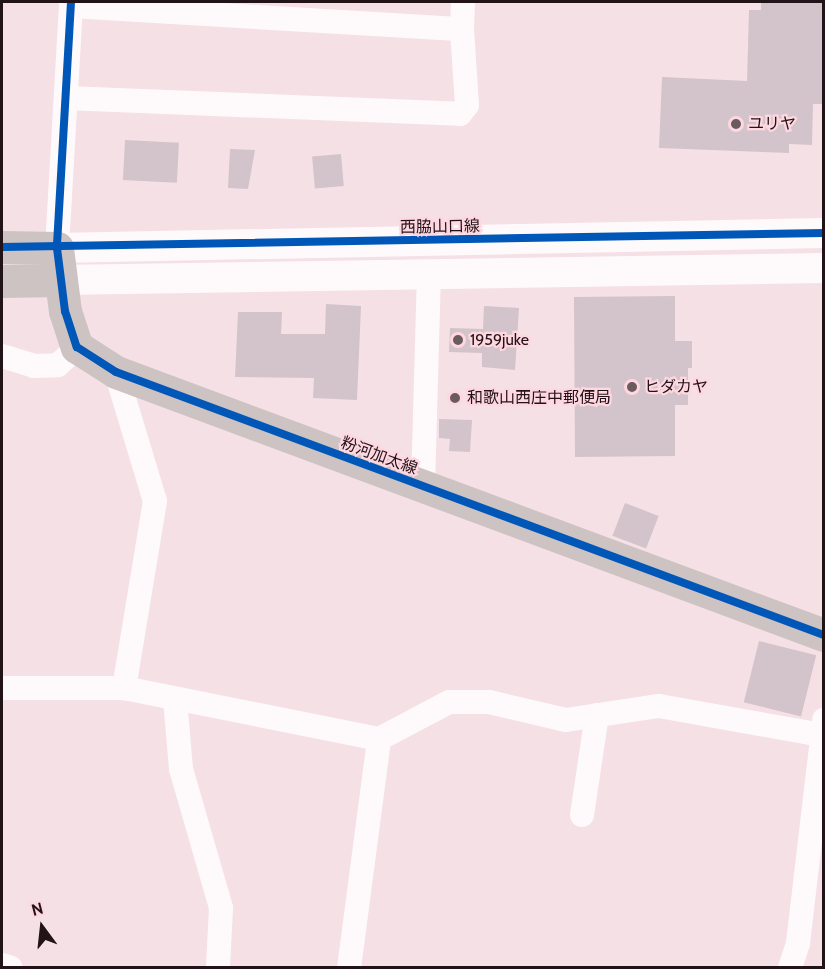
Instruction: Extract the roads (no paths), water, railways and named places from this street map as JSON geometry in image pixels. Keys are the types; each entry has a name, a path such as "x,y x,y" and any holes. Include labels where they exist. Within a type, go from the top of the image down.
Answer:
{"main road":[{"path":"2,247 57,248 60,280 77,347"},
{"path":"2,281 60,280"},
{"name":"粉河加太線","path":"77,347 116,372 824,635"}],"street":[{"path":"66,98 460,114 467,105 462,29 463,2"},
{"path":"57,248 71,4 462,29"},
{"name":"西脇山口線","path":"57,248 824,233"},
{"path":"60,280 824,268"},
{"path":"423,487 429,274"},
{"path":"2,356 34,366 58,365 77,347"},
{"path":"116,372 155,501 124,688"},
{"path":"2,688 124,688 379,739 449,702 489,702 566,720 659,706 823,728 798,943 790,968"},
{"path":"175,699 181,768 221,908 218,968"},
{"path":"582,814 597,715"},
{"path":"349,968 379,739"},
{"path":"2,965 11,968"}],"place":[{"name":"ユリヤ","path":"736,124"},
{"name":"1959juke","path":"458,340"},
{"name":"ヒダカヤ","path":"632,387"},
{"name":"和歌山西庄中郵便局","path":"455,398"}]}
